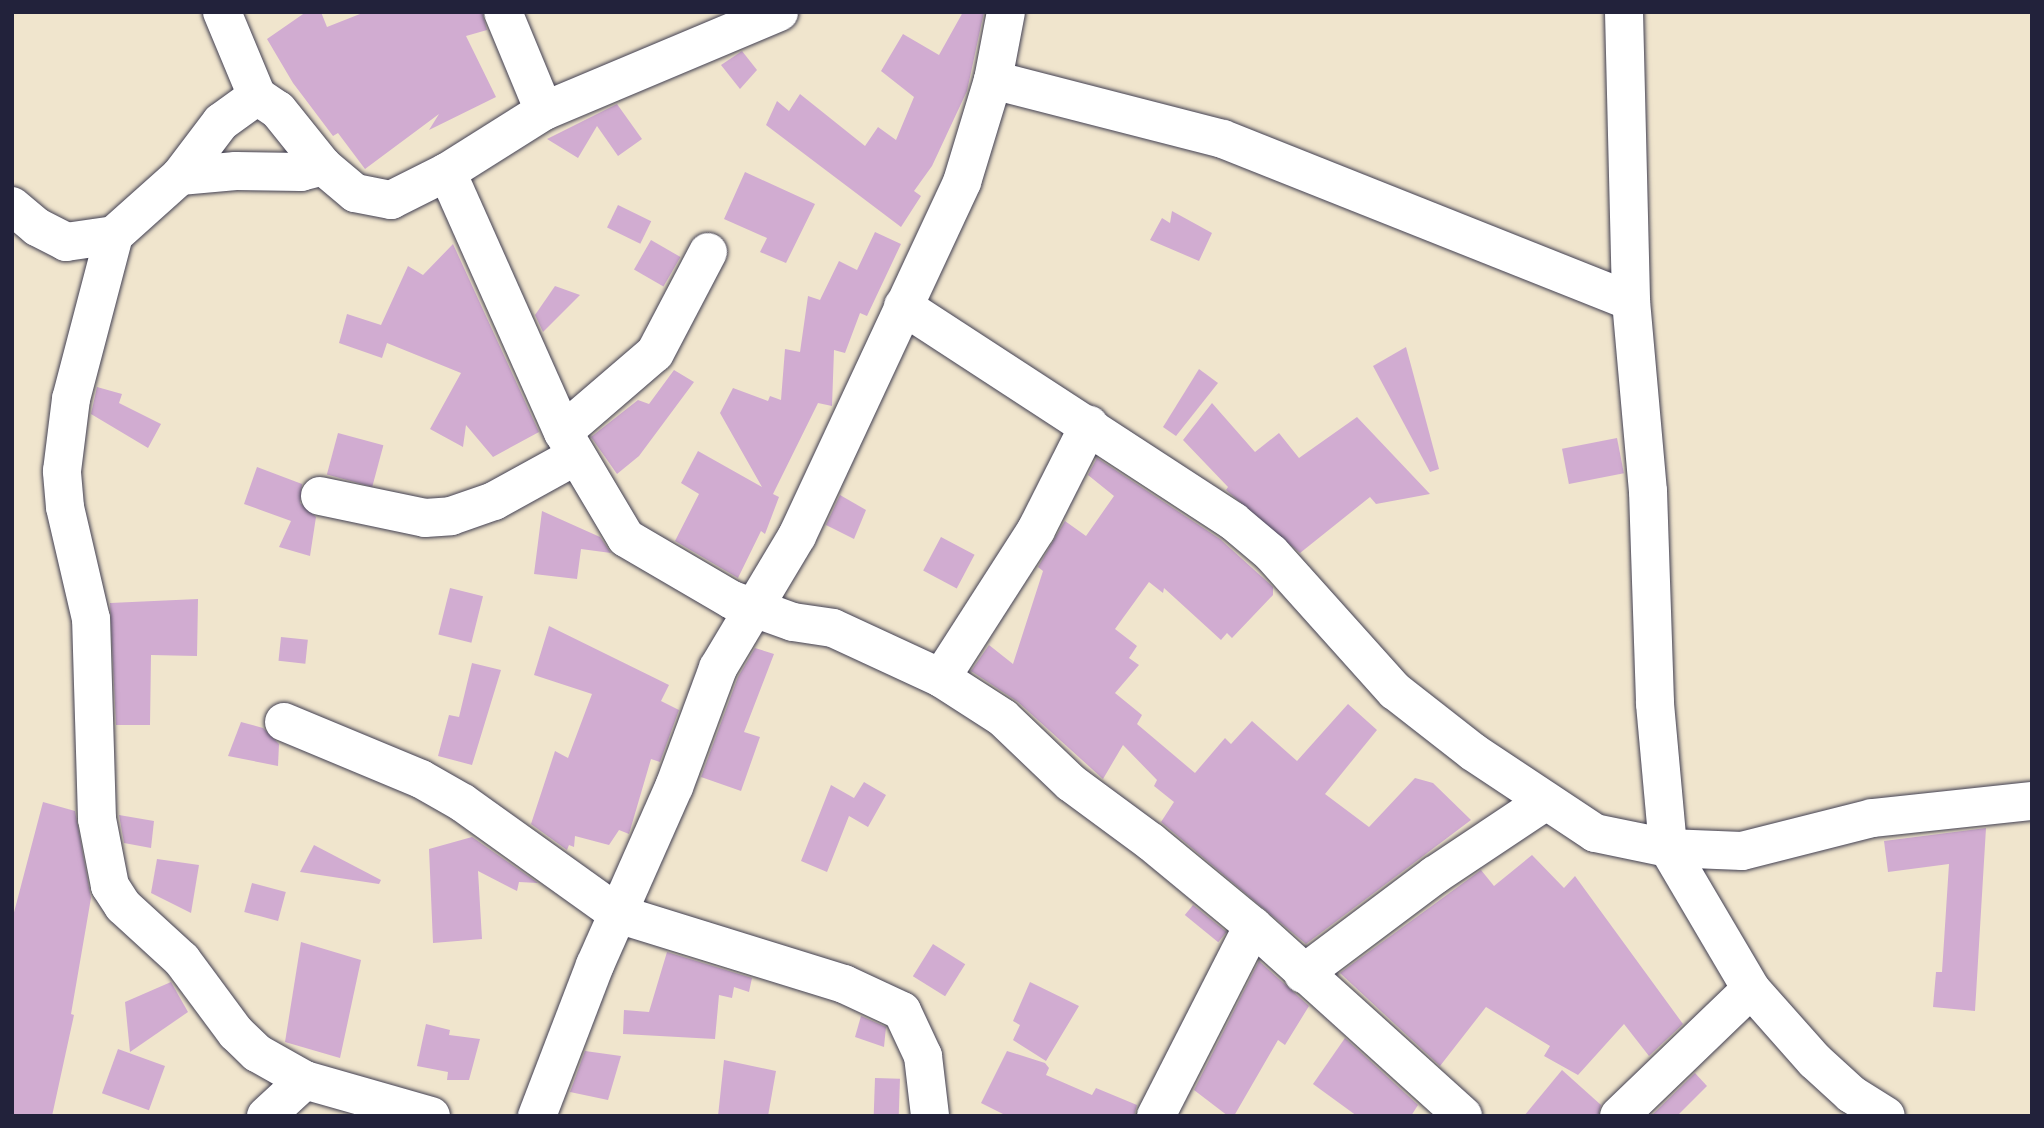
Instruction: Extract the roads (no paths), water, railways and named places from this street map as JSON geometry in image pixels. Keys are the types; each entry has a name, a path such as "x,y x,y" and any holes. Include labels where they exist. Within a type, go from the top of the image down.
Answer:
{"street":[{"path":"503,12 544,111"},
{"path":"227,15 257,96 278,110 323,166 355,192 391,200 447,172 544,111 779,12"},
{"path":"537,1116 618,914 674,787 718,668 757,610 802,525 962,182 993,80 1006,12"},
{"path":"1624,12 1631,301 1648,491 1655,704 1668,848 1752,989 1815,1061 1851,1094 1886,1116"},
{"path":"993,80 1223,139 1631,301"},
{"path":"12,206 37,227 66,242 114,235 140,217 180,176 221,122 257,96"},
{"path":"180,176 301,172 323,166"},
{"path":"447,172 570,444 626,538 685,576 757,610 833,628 941,678 1003,718 1070,783 1151,842 1253,926 1303,974 1422,1074 1463,1116"},
{"path":"114,235 71,399 62,452 65,507 90,619 103,856 110,886 123,906 182,960 236,1033 277,1067 305,1080 431,1116"},
{"path":"320,496 425,518 451,516 495,501 570,444 654,353 708,251"},
{"path":"903,306 1054,407 1088,425 1233,521 1271,553 1395,691 1473,752 1595,833 1668,848 1742,851 1872,818 2032,801"},
{"path":"941,678 1036,530 1088,425"},
{"path":"284,722 431,785 618,914 844,984 902,1011 922,1056 930,1116"},
{"path":"1303,974 1434,875 1546,801"},
{"path":"1156,1116 1253,926"},
{"path":"1619,1116 1752,989"},
{"path":"265,1116 305,1080"}]}
